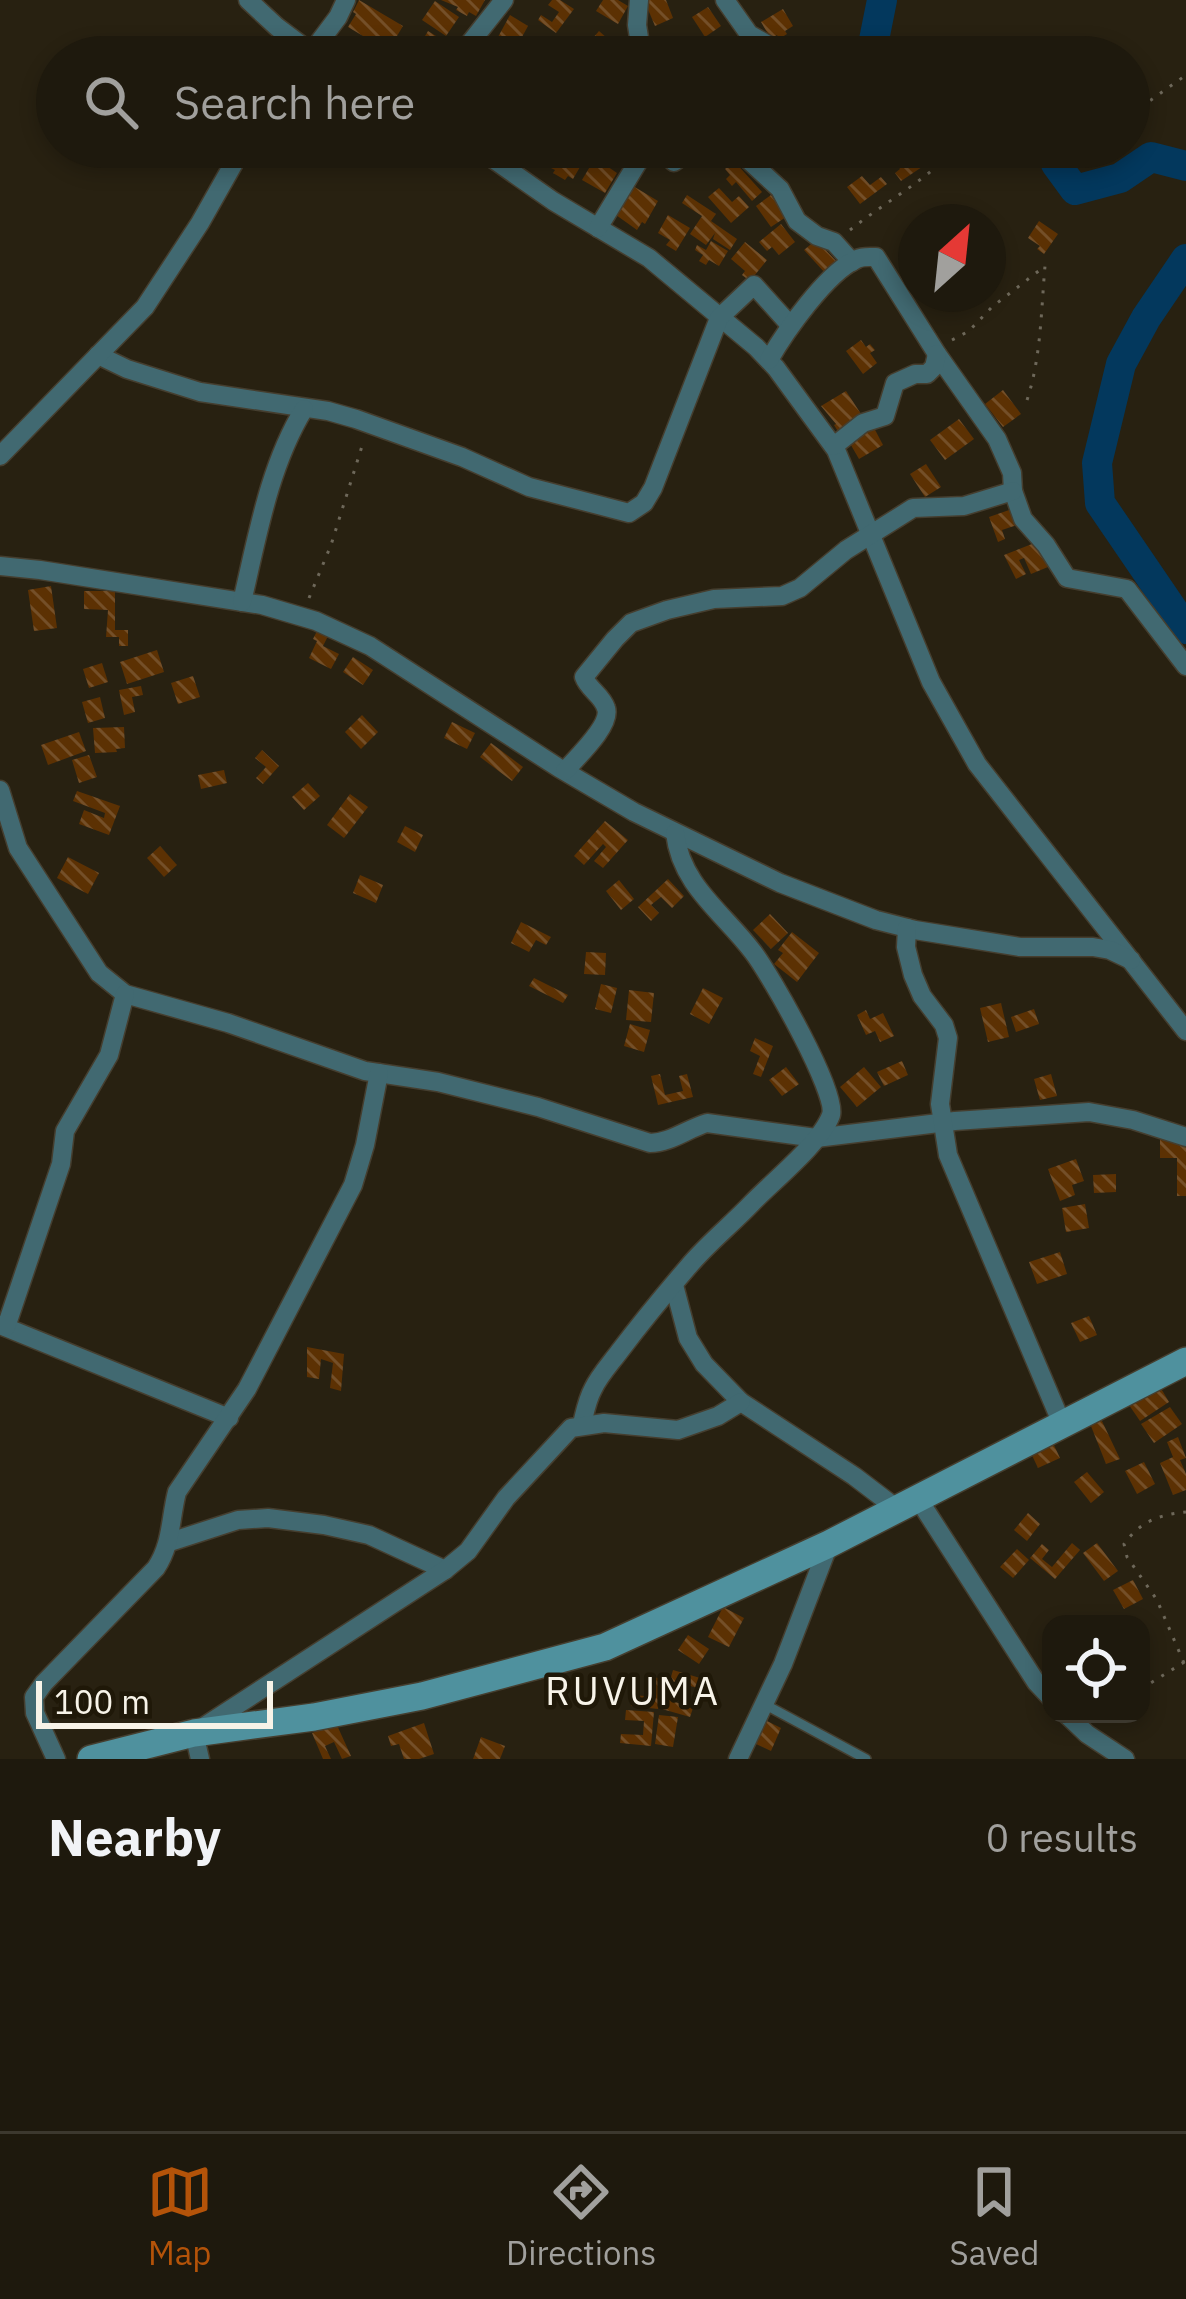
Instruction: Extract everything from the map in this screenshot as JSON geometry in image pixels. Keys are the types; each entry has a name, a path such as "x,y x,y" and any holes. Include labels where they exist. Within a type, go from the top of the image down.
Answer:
{"street":[{"path":"248,0 288,36"},
{"path":"325,36 346,0"},
{"path":"476,36 504,0"},
{"path":"639,0 639,36"},
{"path":"725,0 752,36"},
{"path":"0,455 145,307 231,168"},
{"path":"506,168 649,258 769,360 834,446 932,682 976,764 1186,1030"},
{"path":"598,228 634,168"},
{"path":"758,168 780,188 797,221 834,242 852,262"},
{"path":"769,360 790,325 835,275 860,257 876,257 998,439 1024,519 1067,578 1127,589 1186,666"},
{"path":"98,355 200,392 328,411 462,458 529,488 629,513 644,503 653,488 719,318 754,285 790,325"},
{"path":"834,446 852,430 885,416 895,383 927,374 937,354"},
{"path":"242,602 273,481 304,409"},
{"path":"565,771 607,718 605,703 584,677 631,623 714,599 770,598 792,592 870,533 913,508 964,506 1013,491"},
{"path":"0,566 242,602 301,616 370,646 565,771 675,833 780,883 907,928 1019,946 1093,947 1131,960"},
{"path":"0,790 9,852 99,973 125,994 228,1023 365,1071 438,1082 538,1107 650,1143 662,1143 707,1124 817,1138 1088,1112 1186,1137"},
{"path":"582,1424 599,1378 698,1257 817,1138 832,1106 780,993 683,868 675,833"},
{"path":"907,928 913,975 948,1038 940,1104 948,1155 1062,1424"},
{"path":"125,994 109,1054 65,1131 61,1164 3,1326 229,1418"},
{"path":"56,1759 35,1713 36,1692 156,1568 170,1542 177,1492 247,1389 353,1185 379,1073"},
{"path":"674,1286 688,1338 704,1364 741,1402 907,1502 1042,1688"},
{"path":"91,1759 197,1746 422,1696 605,1647 829,1544 1186,1361"},
{"path":"197,1746 468,1551 506,1498 571,1428 604,1423 678,1430 741,1402"},
{"path":"170,1542 238,1520 268,1518 369,1535 445,1570"},
{"path":"738,1759 783,1664 829,1544"},
{"path":"1076,1723 1125,1759"}],"lane":[{"path":"764,1704 866,1759"}],"path":[{"path":"1150,101 1186,75"},
{"path":"834,242 936,168"},
{"path":"937,354 1045,266 1034,382 1026,403"},
{"path":"301,616 331,545 370,424"},
{"path":"1150,1683 1185,1662 1124,1544 1147,1520 1186,1512"}],"building":[{"path":"359,0 403,26 397,36 363,36 348,27"},
{"path":"441,0 485,0 476,16 469,12 467,16"},
{"path":"552,0 574,9 556,33 538,20 541,15 552,22 559,12 548,5"},
{"path":"603,0 628,6 618,24 596,11"},
{"path":"644,0 666,0 673,18 655,26"},
{"path":"435,1 459,17 446,36 422,20"},
{"path":"708,7 721,26 704,36 692,17"},
{"path":"783,9 793,26 784,36 769,36 761,22"},
{"path":"510,15 528,26 523,36 499,36"},
{"path":"551,168 579,168 573,179 565,180"},
{"path":"589,168 610,168 617,173 605,193 582,180"},
{"path":"740,168 762,192 752,201 736,182 732,186 726,179 730,175 725,169"},
{"path":"920,168 901,181 895,173"},
{"path":"862,176 870,185 881,177 887,184 860,204 847,187"},
{"path":"633,186 658,201 637,230 616,215"},
{"path":"719,188 732,202 739,196 749,207 731,223 708,197"},
{"path":"687,195 716,214 711,221 737,239 730,250 713,239 715,233 706,245 690,234 702,216 682,203"},
{"path":"771,195 786,217 771,227 756,206"},
{"path":"668,215 690,228 676,251 658,233"},
{"path":"1039,221 1058,234 1044,254 1028,238"},
{"path":"781,224 795,242 779,255 759,242"},
{"path":"816,240 838,263 826,274 804,250"},
{"path":"711,241 728,251 719,266 699,261 703,255 695,250 697,245 706,250"},
{"path":"745,242 767,260 750,281 731,259"},
{"path":"861,340 875,350 870,353 877,363 863,374 846,351"},
{"path":"1003,390 1021,414 1003,427 985,404"},
{"path":"846,391 863,417 839,433 821,406"},
{"path":"959,419 974,439 945,460 930,440"},
{"path":"873,426 883,445 859,459 848,440"},
{"path":"926,464 941,487 925,497 910,474"},
{"path":"1012,509 1017,525 1002,530 1005,539 998,542 989,517"},
{"path":"1037,542 1048,567 1031,574 1024,558 1019,560 1026,574 1016,579 1004,555"},
{"path":"51,586 57,628 34,631 28,590"},
{"path":"84,591 115,591 115,630 128,630 128,646 119,646 119,637 106,637 108,610 84,609"},
{"path":"317,631 328,636 323,646 339,654 331,669 309,658"},
{"path":"157,650 164,672 127,684 120,662"},
{"path":"353,657 373,670 363,685 343,672"},
{"path":"102,663 108,682 89,688 83,669"},
{"path":"193,676 200,697 178,704 171,683"},
{"path":"141,686 143,695 132,697 135,712 124,715 119,690"},
{"path":"100,697 105,718 88,723 82,702"},
{"path":"362,715 378,732 361,749 345,732"},
{"path":"452,722 475,733 467,749 444,738"},
{"path":"124,727 125,748 95,753 93,728"},
{"path":"79,732 86,751 48,765 41,745"},
{"path":"491,743 523,767 512,781 480,757"},
{"path":"262,750 279,766 263,784 256,778 266,767 255,758"},
{"path":"89,755 97,777 79,783 72,760"},
{"path":"224,770 227,783 201,789 198,775"},
{"path":"308,783 320,796 304,810 292,797"},
{"path":"77,791 120,806 109,835 79,824 84,810 104,818 105,813 73,801"},
{"path":"350,794 368,807 344,838 327,825"},
{"path":"605,821 628,840 603,868 594,861 606,847 603,844 584,865 574,856"},
{"path":"405,826 423,835 415,852 397,842"},
{"path":"160,846 177,865 164,877 147,858"},
{"path":"68,857 99,873 88,894 57,878"},
{"path":"360,875 383,885 376,903 353,893"},
{"path":"668,879 684,896 672,908 661,897 651,905 659,913 651,921 638,907"},
{"path":"619,880 634,899 621,910 606,891"},
{"path":"770,914 788,933 771,949 753,930"},
{"path":"521,922 551,937 546,945 536,940 529,952 511,943"},
{"path":"792,932 819,953 797,982 774,964"},
{"path":"586,952 606,953 605,975 584,974"},
{"path":"534,978 568,995 563,1003 529,986"},
{"path":"601,984 617,988 611,1013 595,1009"},
{"path":"703,988 723,998 709,1024 690,1014"},
{"path":"629,990 654,993 651,1022 626,1020"},
{"path":"1001,1003 1009,1037 988,1042 980,1008"},
{"path":"1034,1009 1039,1024 1016,1032 1011,1017"},
{"path":"866,1010 870,1019 883,1013 894,1036 880,1042 875,1031 866,1035 857,1015"},
{"path":"630,1024 650,1030 644,1052 624,1046"},
{"path":"755,1038 773,1046 761,1077 753,1074 760,1056 750,1051"},
{"path":"902,1061 908,1075 884,1086 877,1072"},
{"path":"786,1067 799,1084 782,1096 769,1080"},
{"path":"864,1067 881,1087 857,1107 840,1087"},
{"path":"660,1074 665,1095 683,1091 679,1076 687,1074 693,1097 658,1105 651,1076"},
{"path":"1051,1074 1057,1096 1040,1100 1034,1079"},
{"path":"1160,1139 1186,1139 1186,1196 1177,1196 1177,1158 1160,1158"},
{"path":"1076,1159 1084,1181 1072,1185 1075,1195 1060,1201 1048,1169"},
{"path":"1116,1174 1116,1192 1094,1193 1093,1175"},
{"path":"1085,1204 1089,1228 1066,1232 1062,1208"},
{"path":"1060,1252 1067,1274 1037,1284 1029,1262"},
{"path":"1089,1316 1097,1335 1080,1342 1071,1323"},
{"path":"307,1347 344,1354 341,1391 330,1388 333,1363 321,1359 319,1379 307,1377"},
{"path":"1159,1385 1169,1402 1140,1421 1129,1405"},
{"path":"1170,1407 1182,1424 1154,1443 1141,1424"},
{"path":"1100,1417 1120,1459 1106,1464 1089,1421"},
{"path":"1178,1437 1186,1458 1180,1460 1186,1490 1173,1495 1160,1463 1173,1457 1167,1442"},
{"path":"1052,1441 1060,1458 1038,1468 1030,1451"},
{"path":"1144,1462 1155,1484 1137,1494 1125,1471"},
{"path":"1087,1472 1104,1492 1091,1503 1074,1482"},
{"path":"1028,1513 1040,1524 1027,1541 1014,1530"},
{"path":"1072,1543 1080,1550 1055,1579 1030,1558 1042,1544 1049,1550 1042,1559 1052,1567"},
{"path":"1097,1543 1118,1571 1104,1581 1083,1553"},
{"path":"1017,1549 1029,1560 1013,1578 1000,1567"},
{"path":"1133,1580 1143,1599 1124,1609 1113,1590"},
{"path":"723,1607 744,1618 729,1647 708,1637"},
{"path":"688,1635 709,1649 699,1664 678,1650"},
{"path":"673,1670 707,1680 704,1690 680,1683 675,1702 693,1708 690,1717 662,1709"},
{"path":"647,1677 661,1678 658,1709 631,1706 632,1695 645,1696"},
{"path":"626,1710 654,1712 651,1746 620,1743 621,1734 643,1735 644,1721 625,1720"},
{"path":"659,1715 678,1717 673,1747 655,1744"},
{"path":"765,1720 781,1728 771,1751 754,1743"},
{"path":"336,1723 351,1756 342,1759 334,1742 325,1746 331,1759 323,1759 312,1733"},
{"path":"424,1723 434,1754 404,1759 399,1744 391,1746 388,1736"},
{"path":"481,1737 505,1746 500,1759 473,1759"}],"waterway":[{"path":"875,36 882,0"},
{"path":"1150,158 1186,166"},
{"path":"1059,168 1075,190 1120,178 1135,168"},
{"path":"1186,259 1121,364 1097,463 1100,503 1186,629"}],"district":[{"name":"RUVUMA","path":"633,1691"}]}
